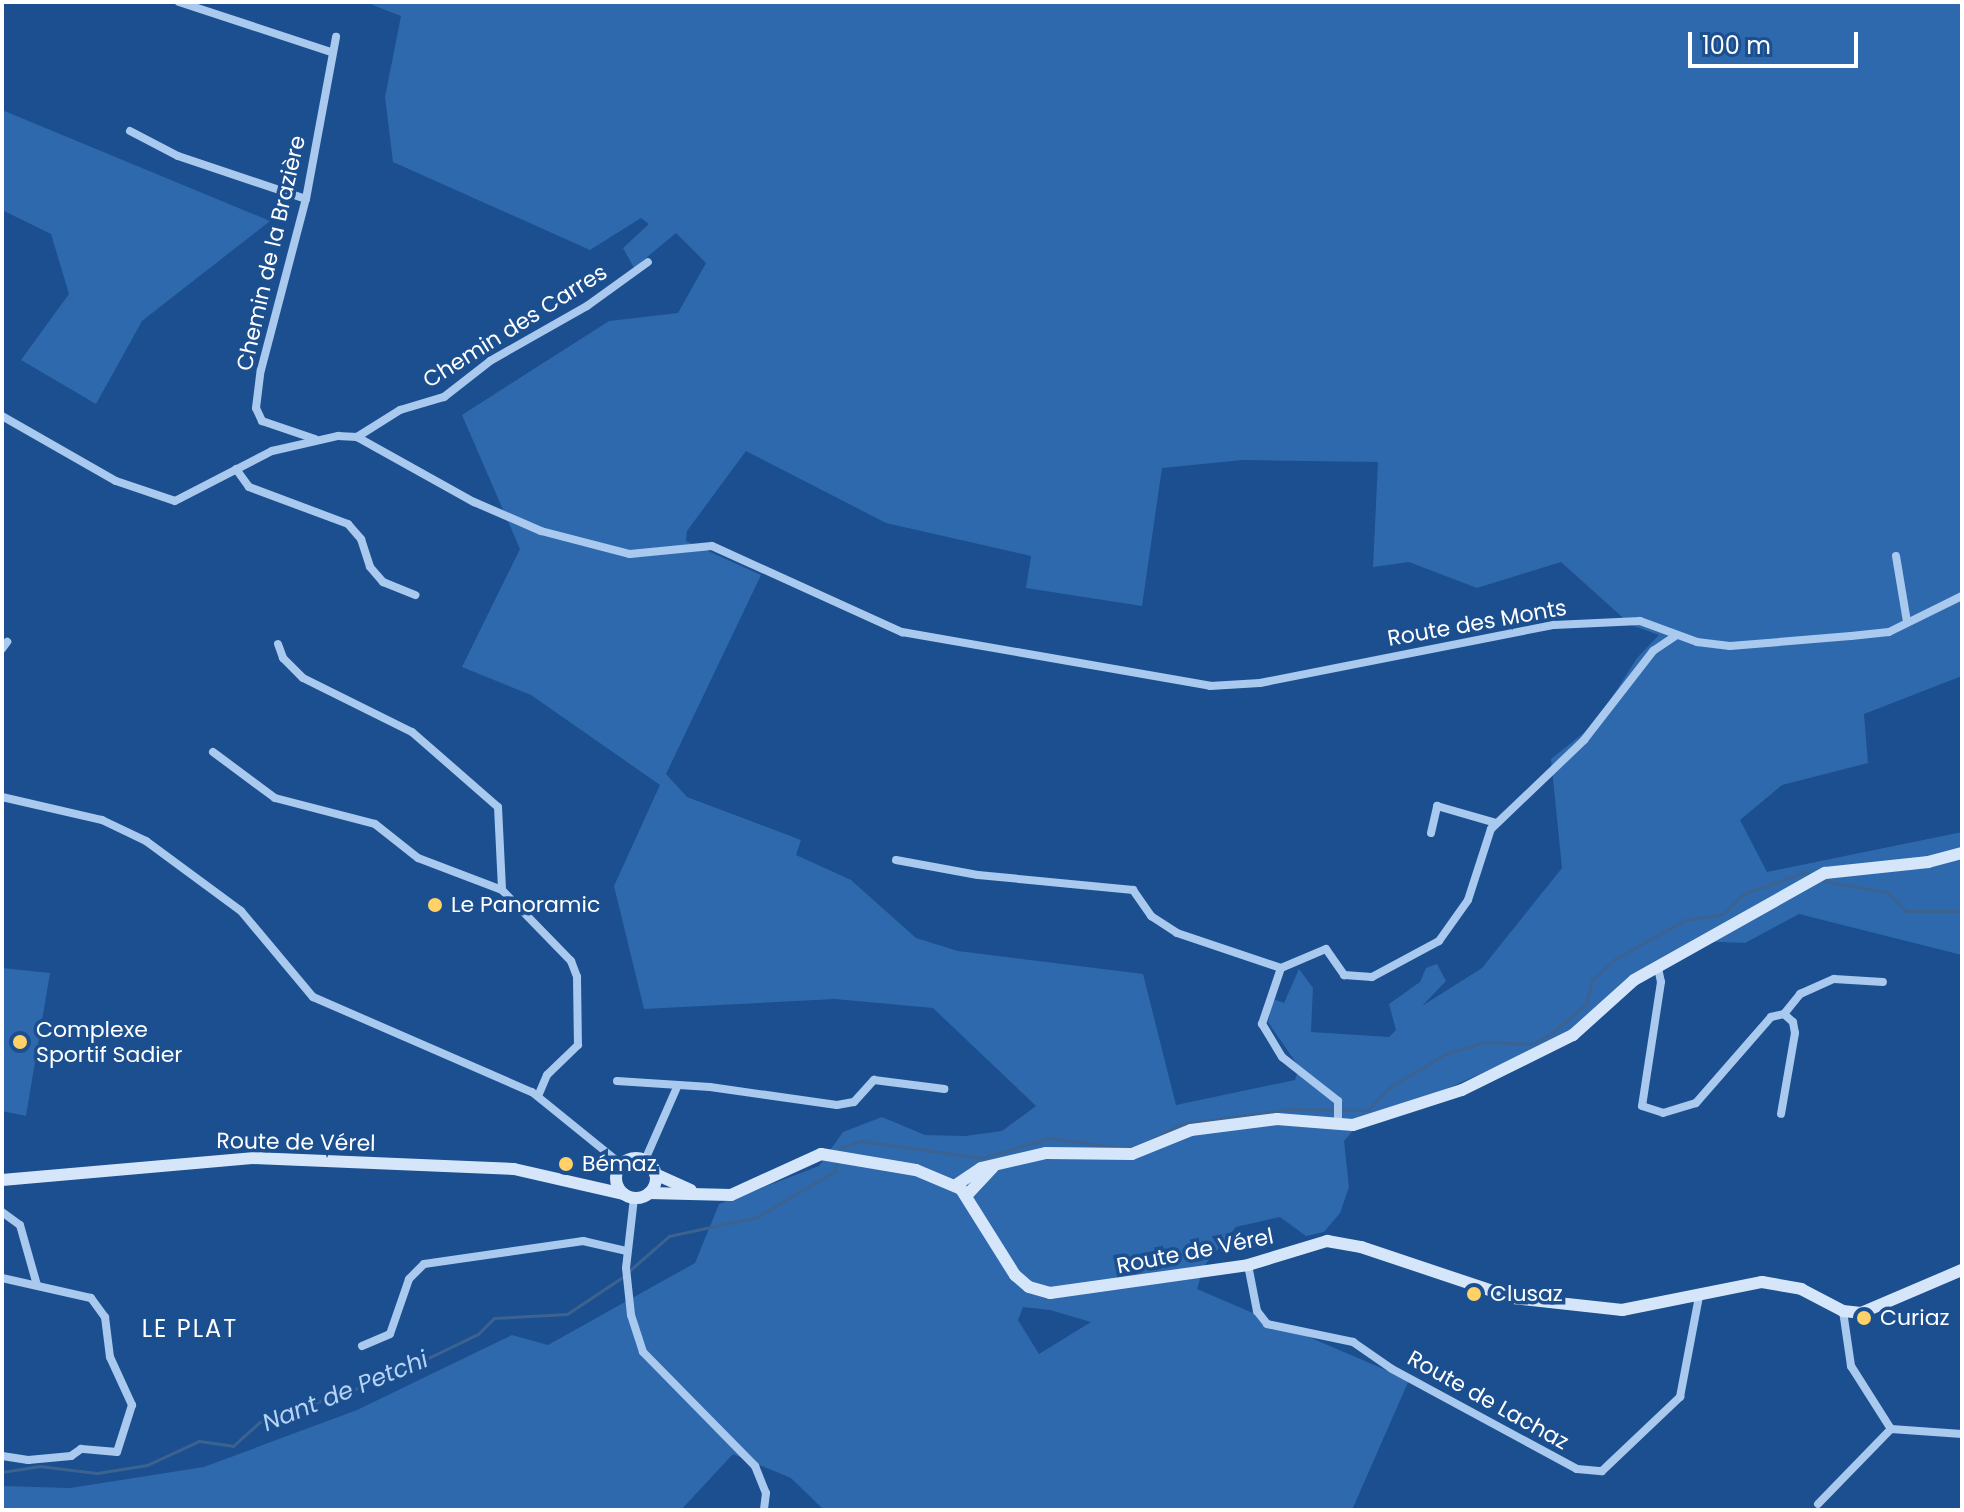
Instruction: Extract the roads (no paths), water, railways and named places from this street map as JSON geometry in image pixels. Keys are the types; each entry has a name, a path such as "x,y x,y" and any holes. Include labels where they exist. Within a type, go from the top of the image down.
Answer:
{"street":[{"path":"179,2 331,52"},
{"name":"Chemin de la Brazière","path":"315,439 262,421 256,408 261,370 306,199 336,37"},
{"path":"130,131 178,156 306,199"},
{"name":"Chemin des Carres","path":"357,437 400,410 444,397 490,361 587,306 648,262"},
{"path":"2,416 116,481 162,499 191,497 272,451 315,439 357,437"},
{"name":"Route des Monts","path":"357,437 474,502 541,531 630,554 712,546 902,632 1132,675 1210,686 1260,683 1554,625 1640,621 1675,636 1730,646 1889,632 1962,596"},
{"path":"236,469 249,487 348,524 361,539 370,567 383,582 415,595"},
{"path":"1896,556 1907,622"},
{"path":"896,860 992,876 1133,890 1151,916 1177,933 1281,968 1326,949 1344,975 1372,977 1439,941 1468,900 1480,854 1496,823 1584,740 1653,651 1675,636"},
{"path":"278,644 283,658 303,678 412,732 492,798 501,818 502,890"},
{"path":"213,752 275,798 375,824 418,858 502,890 571,961 577,977 578,1045 547,1075 538,1096"},
{"path":"2,797 102,820 135,835 241,911 313,997 538,1096 618,1170 629,1196 626,1268 643,1352 755,1466 766,1493 764,1510"},
{"path":"1431,833 1437,806 1496,823"},
{"path":"956,1185 970,1173 996,1166 1063,1151 1132,1154 1176,1134 1217,1126 1301,1118 1338,1119 1353,1125 1462,1090 1548,1050 1658,968 1825,873 1928,862 1962,853"},
{"path":"1281,968 1264,1013 1269,1043 1338,1101 1338,1119"},
{"path":"1658,968 1661,982 1641,1099 1647,1111 1663,1113 1696,1103 1771,1017 1784,1014 1800,994 1834,979 1883,982"},
{"path":"1781,1114 1795,1033 1793,1022 1784,1014"},
{"path":"617,1081 710,1087 837,1105 854,1102 874,1080 944,1089"},
{"path":"588,1186 606,1184 618,1170 645,1160 677,1087"},
{"name":"Route de Vérel","path":"649,1193 714,1196 741,1192 821,1154 855,1157 956,1185 967,1195 1007,1264 1039,1291 1111,1288 1248,1265 1333,1241 1513,1298 1556,1305 1622,1310 1762,1282 1801,1289 1843,1311"},
{"name":"Route de Vérel","path":"2,1180 252,1158 514,1169 629,1196"},
{"path":"645,1160 655,1174 714,1196"},
{"path":"967,1195 996,1166"},
{"path":"629,1196 649,1193 655,1174"},
{"path":"2,1212 20,1225 37,1285"},
{"path":"362,1346 390,1334 409,1279 424,1264 583,1241 626,1251"},
{"name":"Route de Lachaz","path":"1248,1265 1257,1311 1267,1324 1353,1342 1392,1369 1577,1469 1602,1471 1680,1397 1699,1296"},
{"path":"1891,1429 1851,1366 1843,1311 1870,1311 1962,1270"},
{"path":"2,1278 91,1298 105,1317 110,1357 132,1405 117,1452 81,1449 71,1456 28,1460 2,1456"},
{"path":"1818,1504 1891,1429 1962,1434"}],"waterway":[{"name":"Nant de Petchi","path":"838,1154 840,1148 862,1141 982,1158 1050,1138 1121,1148 1139,1146 1181,1124 1289,1109 1367,1110 1389,1088 1445,1054 1484,1042 1532,1044 1552,1033 1586,1004 1592,980 1615,959 1685,920 1723,914 1743,894 1805,872 1812,876"},
{"name":"Nant de Petchi","path":"1823,881 1887,892 1906,911 1962,911"},
{"name":"Nant de Petchi","path":"629,1271 669,1236 757,1217 835,1171 837,1161"},
{"name":"Nant de Petchi","path":"2,1472 39,1466 97,1473 147,1465 199,1441 233,1446 260,1422 389,1377 478,1334 494,1318 567,1314 624,1276"}],"place":[{"name":"Le Panoramic","path":"435,905"},
{"name":"Complexe Sportif Sadier","path":"20,1042"},
{"name":"Bémaz","path":"566,1164"},
{"name":"Clusaz","path":"1474,1294"},
{"name":"Curiaz","path":"1864,1318"}],"district":[{"name":"LE PLAT","path":"190,1329"}]}
